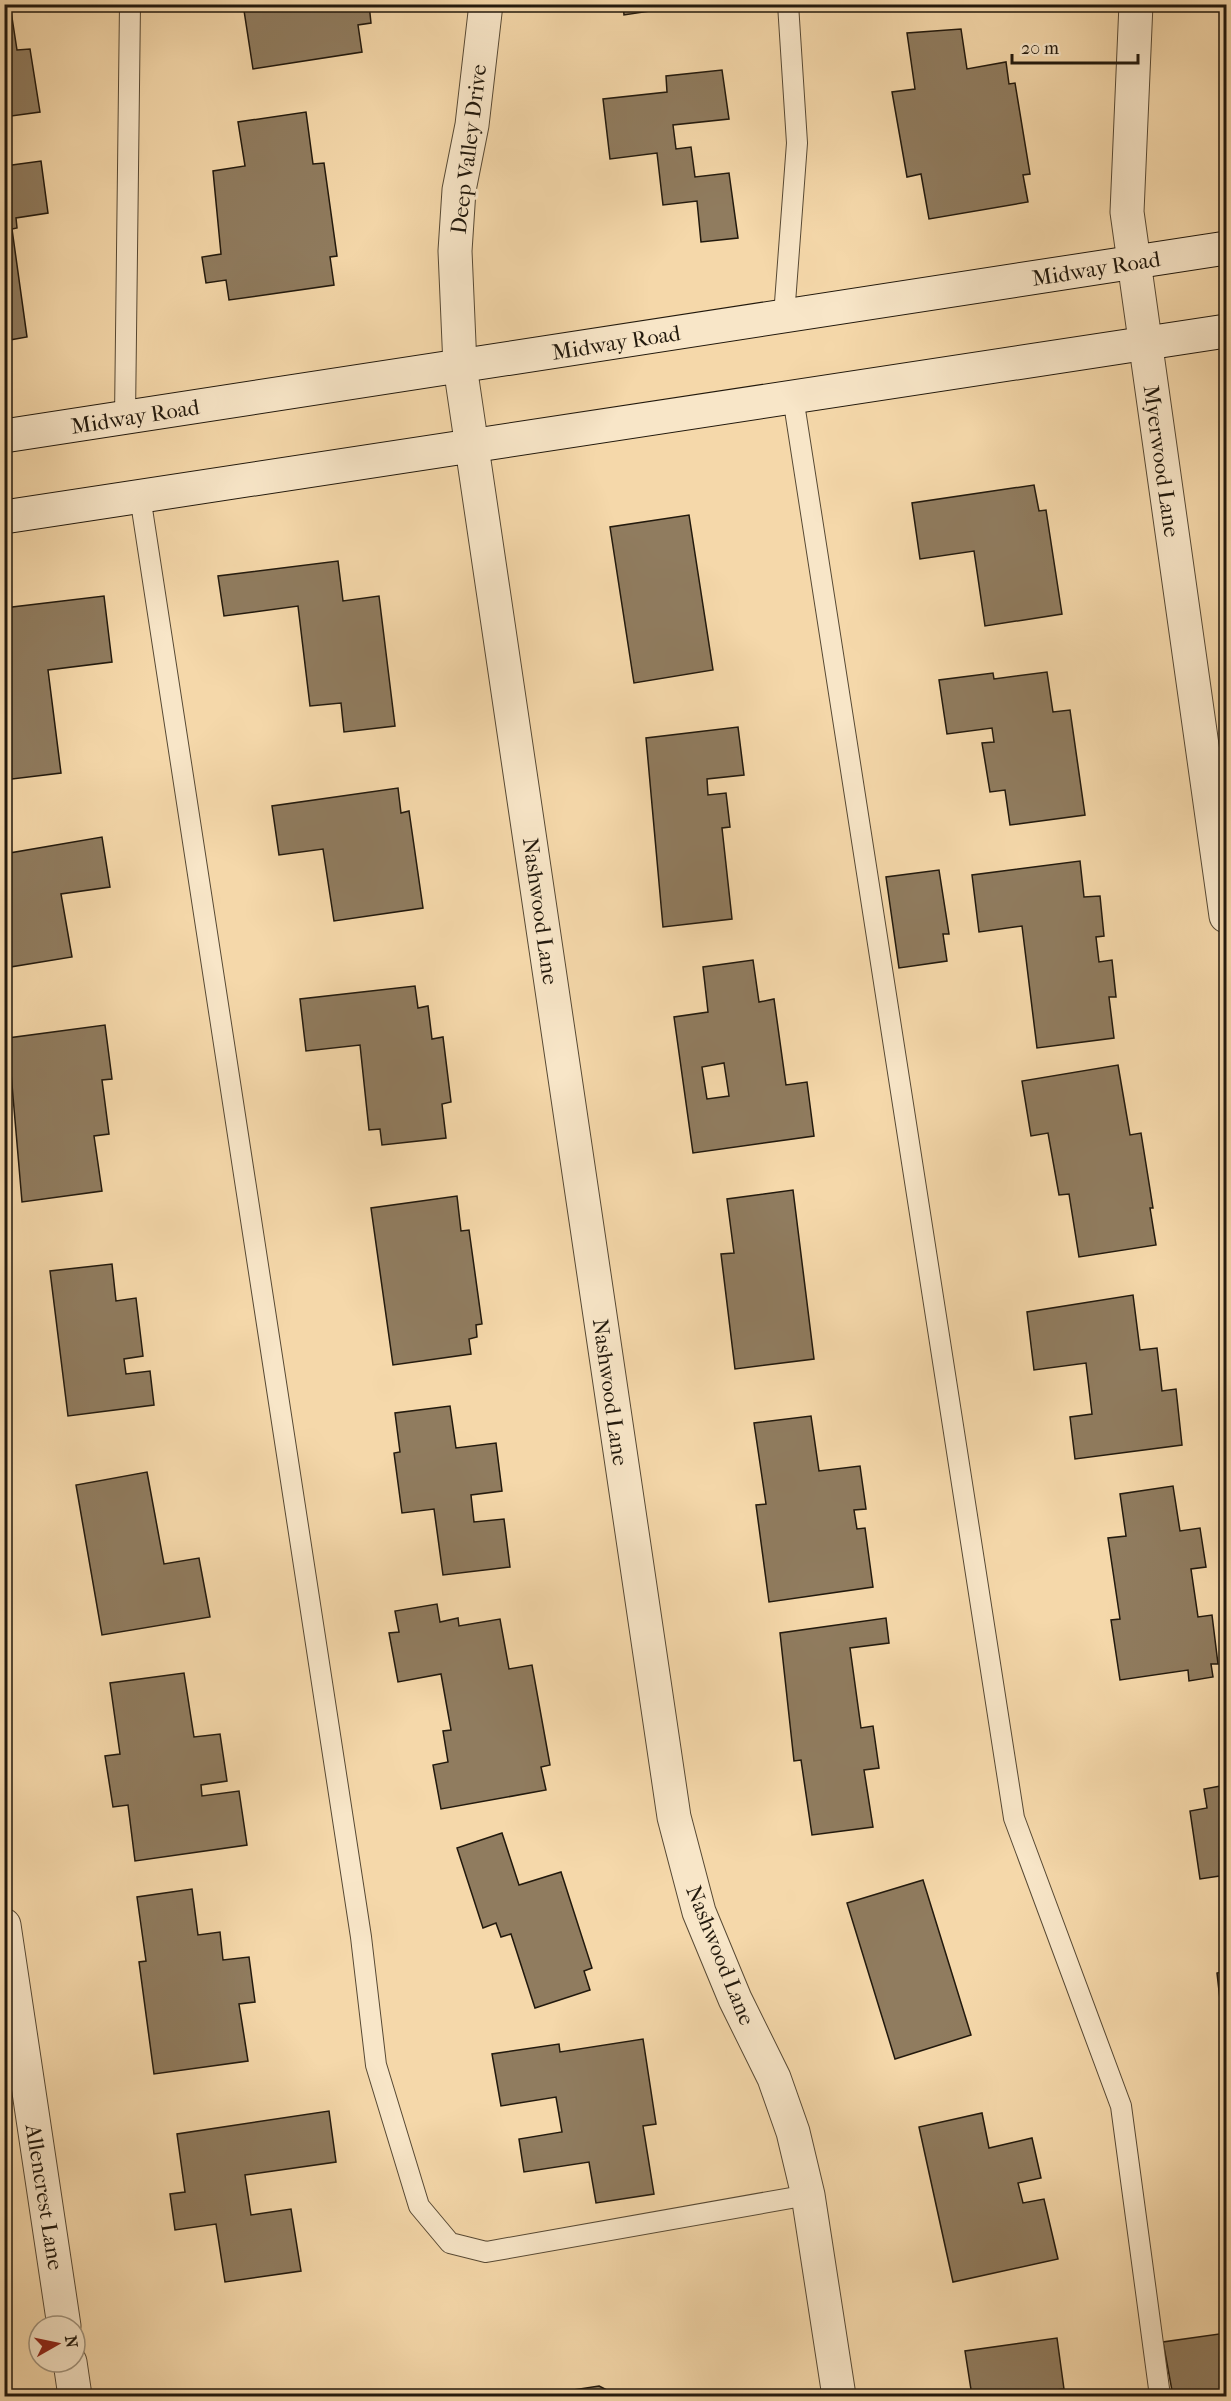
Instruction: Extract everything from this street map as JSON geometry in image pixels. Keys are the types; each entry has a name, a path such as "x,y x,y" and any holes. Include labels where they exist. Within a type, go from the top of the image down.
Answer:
{"street":[{"name":"Deep Valley Drive","path":"460,366 455,250 459,190 472,125 486,4"},
{"name":"Myerwood Lane","path":"1136,4 1126,181 1127,212 1227,916"},
{"name":"Midway Road","path":"4,436 1227,248"},
{"path":"4,517 1227,331"},
{"name":"Nashwood Lane","path":"460,366 674,1817 699,1912 735,1999 774,2078 794,2132 808,2195 839,2397"},
{"name":"Allencrest Lane","path":"4,1925 62,2314"},
{"path":"72,2374 75,2397"}],"lane":[{"path":"125,417 130,4"},
{"path":"784,316 797,144 788,4"},
{"path":"793,397 1014,1818 1121,2106 1160,2397"},
{"path":"140,496 361,1937 376,2065 419,2206 450,2243 486,2252 808,2195"}],"building":[{"path":"4,4 24,4 25,9 11,11 17,50 30,49 40,112 4,117"},
{"path":"243,4 369,4 371,23 358,25 362,52 253,69"},
{"path":"623,4 696,4 624,15"},
{"path":"961,29 967,69 1006,62 1009,84 1015,83 1030,174 1023,175 1028,202 929,219 921,174 907,177 892,92 915,89 907,33"},
{"path":"722,70 729,119 673,125 676,149 691,147 695,177 729,173 738,238 701,242 697,201 663,205 657,153 610,159 603,99 667,92 666,76"},
{"path":"306,112 313,164 324,163 337,256 330,257 334,285 229,300 226,280 206,283 202,257 221,254 213,171 245,166 238,122"},
{"path":"41,161 48,213 16,218 17,228 12,229 27,337 4,341 5,166"},
{"path":"1034,485 1039,511 1046,510 1062,614 985,626 974,551 920,559 912,503"},
{"path":"689,515 713,670 634,683 610,527"},
{"path":"338,561 343,601 379,596 395,726 344,732 341,703 310,706 298,606 224,616 218,576"},
{"path":"104,596 112,662 48,670 61,773 4,780 4,608"},
{"path":"1047,672 1053,712 1070,710 1085,815 1010,825 1005,790 990,792 982,743 994,742 992,728 947,734 939,680 993,673 994,679"},
{"path":"738,727 744,775 707,779 708,795 726,793 730,827 722,828 732,919 663,927 646,738"},
{"path":"398,788 401,813 409,811 423,908 334,921 323,849 279,855 272,806"},
{"path":"102,837 110,887 61,894 72,957 4,968 4,854"},
{"path":"1080,861 1084,897 1100,896 1104,936 1096,937 1099,962 1112,960 1116,997 1109,997 1114,1038 1037,1048 1022,926 979,932 972,875"},
{"path":"939,870 949,934 943,934 947,961 899,968 886,877"},
{"path":"753,960 759,1002 774,999 786,1085 807,1082 814,1136 693,1153 674,1017 708,1012 703,967","holes":["724,1063 729,1096 707,1099 702,1067"]},
{"path":"415,986 418,1008 428,1006 432,1039 443,1037 451,1102 442,1104 446,1138 382,1145 380,1129 369,1130 360,1045 306,1051 300,999"},
{"path":"105,1025 112,1079 102,1080 109,1134 94,1136 102,1191 22,1202 8,1038"},
{"path":"1118,1065 1130,1135 1141,1133 1153,1208 1150,1208 1156,1245 1079,1257 1069,1194 1059,1195 1048,1133 1031,1136 1022,1081"},
{"path":"793,1190 814,1359 735,1369 721,1254 734,1253 727,1199"},
{"path":"457,1196 461,1231 469,1230 482,1324 476,1325 477,1337 469,1339 471,1354 393,1365 371,1208"},
{"path":"112,1264 116,1301 136,1298 143,1356 124,1359 126,1374 150,1371 154,1405 68,1416 50,1271"},
{"path":"1133,1295 1140,1350 1157,1348 1162,1391 1176,1389 1182,1445 1075,1459 1070,1417 1092,1414 1086,1363 1034,1370 1027,1312"},
{"path":"450,1406 456,1448 496,1443 502,1491 471,1495 474,1522 504,1519 510,1567 443,1575 434,1509 402,1513 394,1453 400,1452 395,1413"},
{"path":"811,1416 819,1471 860,1466 866,1509 854,1510 857,1529 865,1528 873,1587 769,1602 756,1505 766,1504 754,1423"},
{"path":"147,1472 164,1564 199,1558 210,1617 102,1635 76,1485"},
{"path":"1173,1486 1180,1531 1200,1528 1206,1567 1191,1569 1198,1617 1212,1615 1218,1664 1211,1664 1213,1677 1189,1681 1188,1670 1120,1680 1111,1620 1120,1619 1108,1538 1126,1536 1120,1494"},
{"path":"437,1604 440,1622 458,1618 459,1626 500,1619 509,1669 532,1665 550,1765 541,1767 546,1790 441,1809 433,1765 448,1762 443,1731 451,1730 441,1674 398,1682 389,1633 399,1632 395,1611"},
{"path":"886,1618 889,1643 850,1648 861,1728 873,1726 879,1768 864,1770 873,1827 812,1835 801,1760 794,1761 780,1633"},
{"path":"184,1673 194,1737 220,1734 227,1781 201,1785 202,1796 239,1791 247,1845 135,1861 128,1805 113,1807 105,1756 120,1754 110,1683"},
{"path":"1226,1785 1226,1875 1200,1879 1190,1811 1207,1808 1204,1789"},
{"path":"502,1833 519,1885 561,1872 592,1968 584,1971 590,1990 535,2008 511,1934 501,1937 496,1923 483,1928 457,1848"},
{"path":"923,1880 971,2035 895,2059 847,1903"},
{"path":"192,1889 198,1935 220,1932 223,1960 249,1957 255,2002 239,2004 248,2061 154,2074 139,1962 146,1961 137,1897"},
{"path":"1226,1971 1226,2007 1221,2008 1217,1973"},
{"path":"643,2039 656,2124 643,2126 654,2194 596,2203 589,2162 524,2172 519,2139 562,2132 556,2097 501,2106 492,2054 559,2044 560,2052"},
{"path":"329,2111 336,2162 245,2175 251,2215 291,2209 301,2271 225,2282 216,2224 175,2230 170,2194 185,2192 177,2134"},
{"path":"982,2113 989,2148 1032,2138 1041,2178 1018,2183 1023,2203 1044,2199 1058,2259 953,2282 919,2127"},
{"path":"1226,2333 1226,2355 1221,2356 1226,2396 1173,2396 1163,2342"},
{"path":"1057,2338 1064,2389 1048,2391 1049,2396 972,2396 965,2351"},
{"path":"599,2386 613,2393 614,2396 534,2396"}]}
